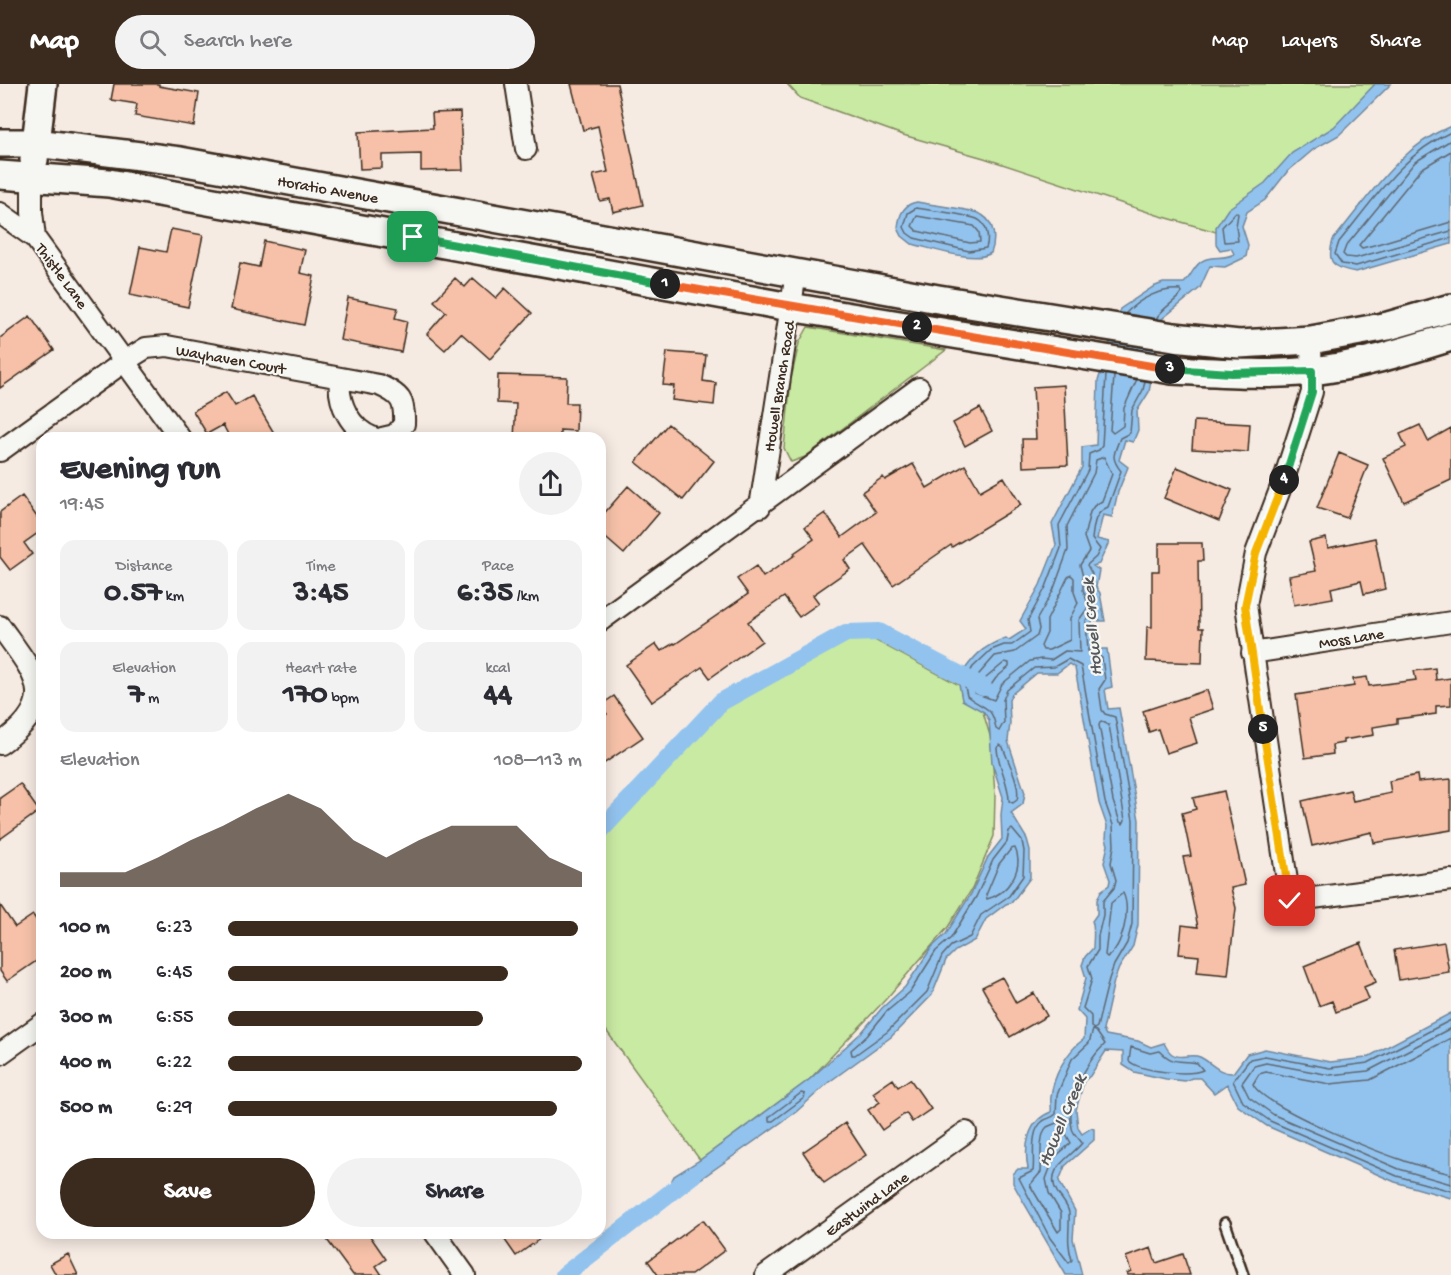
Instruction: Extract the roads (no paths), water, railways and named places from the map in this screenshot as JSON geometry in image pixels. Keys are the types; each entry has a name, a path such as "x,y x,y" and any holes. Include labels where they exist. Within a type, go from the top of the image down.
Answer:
{"main road":[{"name":"Thistle Lane","path":"32,176 42,84"},
{"name":"Horatio Avenue","path":"0,143 36,143 180,161 796,273"},
{"name":"Horatio Avenue","path":"0,175 109,183 790,307"},
{"path":"413,237 419,205"},
{"path":"796,273 1104,326 1239,344 1311,340 1388,326 1451,308"},
{"name":"Howell Branch Road","path":"790,307 1172,370 1231,373 1312,371 1389,356 1451,338"}],"street":[{"path":"516,84 526,149"},
{"name":"Thistle Lane","path":"32,176 35,238 176,432"},
{"path":"0,213 35,238"},
{"path":"790,307 796,273"},
{"name":"Howell Branch Road","path":"760,507 790,307"},
{"path":"1311,340 1312,392 1284,479 1256,553 1245,606 1290,901 1451,880"},
{"name":"Wayhaven Court","path":"0,451 125,361 146,348 167,346 379,385 396,392 405,405 404,424 397,432"},
{"path":"340,378 339,393 347,415 360,432"},
{"path":"606,617 760,507 919,388"},
{"name":"Moss Lane","path":"1252,653 1451,622"},
{"path":"0,626 30,669 36,686"},
{"path":"0,744 20,730 32,712 36,699"},
{"path":"0,1054 36,1028"},
{"name":"Eastwind Lane","path":"766,1275 966,1132"},
{"path":"439,1239 465,1275"}],"lane":[{"path":"1225,1223 1243,1275"}],"water":[{"name":"Howell Creek","path":"1375,84 1391,84 1339,135 1314,149 1287,172 1265,200 1247,212 1242,226 1248,245 1246,257 1225,267 1210,266 1200,288 1162,319 1149,392 1137,411 1138,430 1133,442 1125,440 1119,460 1128,467 1118,492 1112,517 1103,515 1097,539 1109,542 1099,564 1093,566 1099,570 1096,587 1100,593 1105,621 1092,621 1094,649 1107,649 1112,687 1105,689 1108,709 1119,708 1139,820 1138,925 1133,946 1119,968 1114,981 1103,1030 1106,1035 1138,1041 1151,1047 1164,1043 1175,1056 1197,1056 1220,1070 1233,1073 1247,1054 1265,1049 1330,1062 1366,1058 1451,1013 1451,1198 1395,1182 1267,1126 1238,1106 1227,1084 1214,1093 1200,1078 1185,1081 1134,1072 1123,1065 1123,1052 1106,1051 1090,1076 1084,1081 1076,1110 1078,1128 1082,1134 1091,1128 1094,1129 1094,1140 1065,1166 1059,1181 1075,1211 1073,1239 1082,1275 1066,1275 1013,1183 1013,1174 1018,1169 1028,1169 1027,1144 1032,1128 1043,1116 1051,1112 1052,1089 1058,1073 1072,1050 1084,1039 1085,1019 1077,1010 1086,978 1082,965 1085,957 1093,948 1092,921 1097,914 1097,900 1101,891 1109,885 1110,880 1104,863 1108,845 1107,826 1099,803 1075,668 1069,664 1057,673 1037,673 1012,694 1009,700 1008,741 1025,793 1023,804 1011,813 1027,839 1030,850 1030,878 1012,902 986,919 975,940 955,951 946,960 932,995 891,1037 829,1082 796,1112 682,1192 672,1187 670,1184 674,1176 700,1160 810,1079 862,1032 882,1008 905,987 932,947 946,934 971,894 988,857 1002,839 1003,797 992,763 989,720 984,712 962,700 958,679 984,649 997,641 1006,638 1009,640 1026,629 1020,621 1040,585 1056,545 1052,524 1082,467 1082,447 1096,445 1098,381 1120,309 1153,287 1163,283 1184,283 1198,264 1204,260 1234,254 1231,248 1220,250 1216,244 1216,227 1228,209 1265,183 1292,153 1334,127"},
{"path":"1451,126 1451,244 1356,272 1342,269 1333,263 1330,254 1333,240 1372,191 1400,160 1432,135"},
{"path":"917,202 982,215 992,227 994,243 991,253 984,256 964,256 912,244 902,236 898,228 905,208"}],"waterway":[{"path":"606,825 721,702 846,633 879,632 983,687"},
{"path":"564,1275 693,1175"}]}
